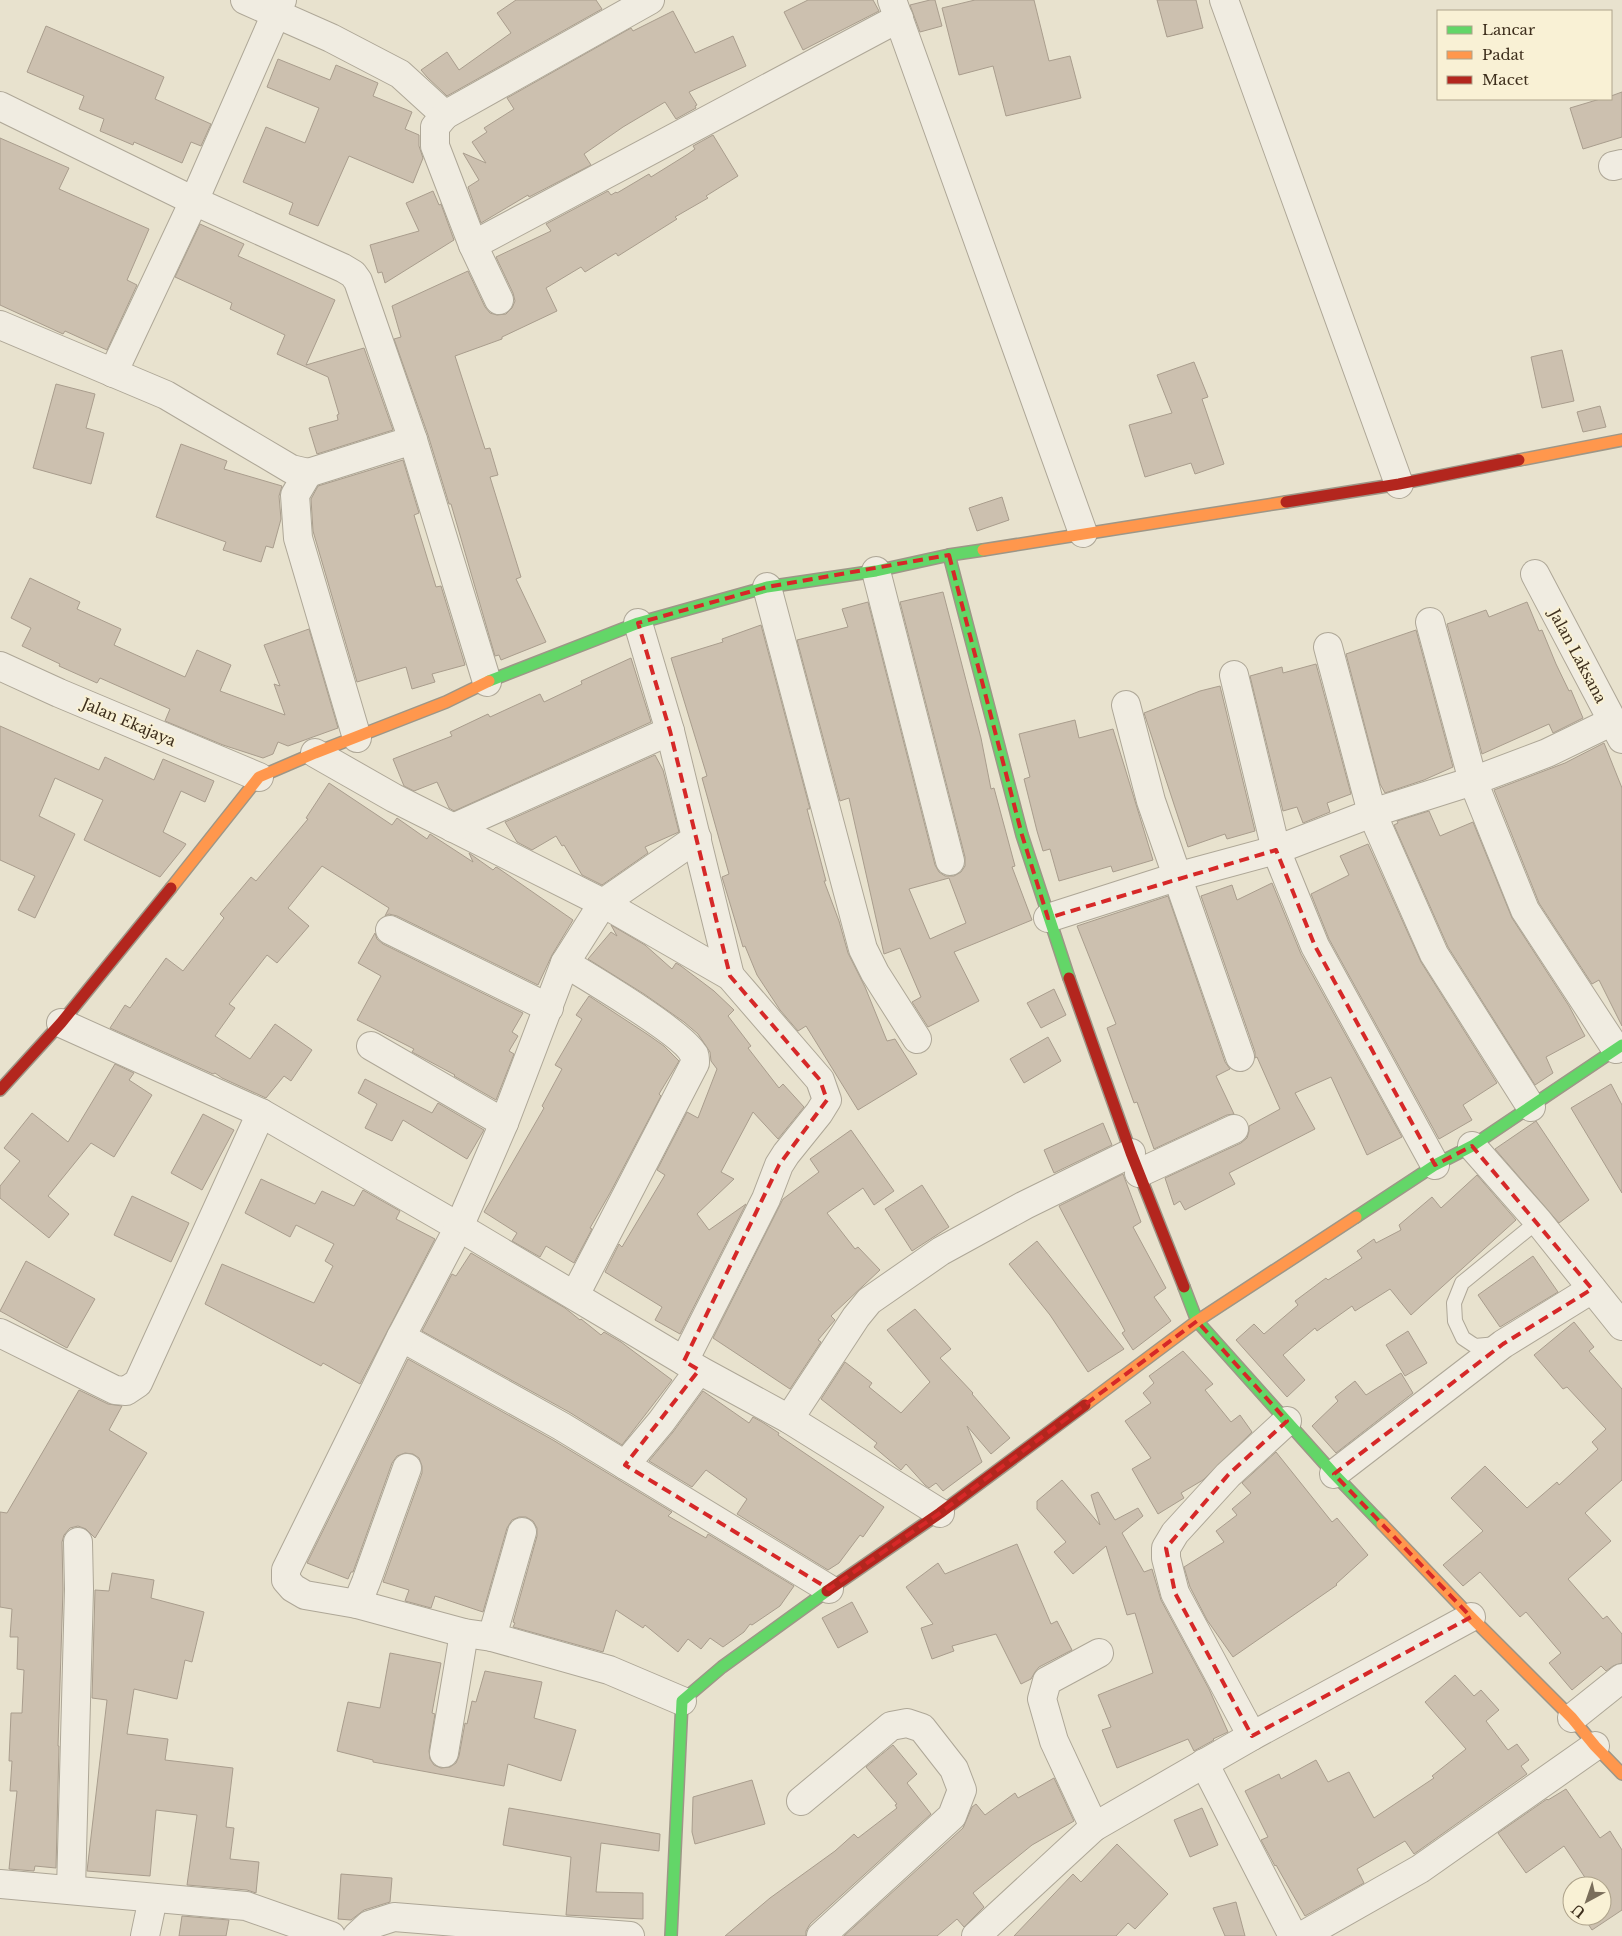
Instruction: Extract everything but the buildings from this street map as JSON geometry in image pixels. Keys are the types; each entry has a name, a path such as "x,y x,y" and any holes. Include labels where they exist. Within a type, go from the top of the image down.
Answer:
{"street":[{"path":"246,0 278,7 331,38 400,74 445,115"},
{"path":"499,300 474,245 435,146 435,127 445,115 614,9 650,0"},
{"path":"1224,0 1399,484"},
{"path":"113,373 194,201 278,7"},
{"path":"474,245 895,9 1083,533"},
{"path":"0,106 194,201 353,274 358,281 412,440 487,682"},
{"path":"0,325 166,395 291,469 308,473 412,440"},
{"path":"0,1090 61,1023 259,777 446,702 487,682 638,623 767,587 876,571 949,555 1083,533 1399,484 1622,440"},
{"path":"308,473 295,495 298,538 357,738"},
{"path":"949,555 1022,835 1048,918 1135,1163 1197,1321 1334,1474 1471,1617 1572,1718 1622,1774"},
{"path":"876,571 950,861"},
{"name":"Jalan Laksana","path":"1535,574 1617,730"},
{"path":"767,587 863,949 875,973 917,1039"},
{"path":"671,1936 682,1701 722,1667 829,1589 940,1513 1197,1321 1435,1165 1472,1146 1619,1047 1525,910 1473,780 1430,622"},
{"path":"638,623 670,731 730,976"},
{"path":"1328,647 1372,813 1434,954 1531,1107"},
{"name":"Jalan Ekajaya","path":"0,666 68,697 259,777"},
{"path":"1234,675 1276,850 1315,946 1435,1165"},
{"path":"1126,705 1151,801 1240,1057"},
{"path":"1048,918 1176,877 1276,850 1372,813 1617,730"},
{"path":"453,828 670,731"},
{"path":"315,753 394,798 603,903 730,976 820,1080 827,1100 779,1165 766,1199 692,1365 661,1422 625,1465"},
{"path":"682,1701 609,1670 492,1637 464,1633 357,1604 304,1595 293,1588 286,1580 286,1570 401,1337 460,1227 504,1123 565,963 603,903 696,838"},
{"path":"390,930 548,1008"},
{"path":"565,963 668,1030 688,1047 694,1055 695,1062 575,1295"},
{"path":"61,1023 261,1113 460,1227 788,1420 940,1513"},
{"path":"371,1046 504,1123"},
{"path":"0,1333 115,1390 126,1391 138,1382 261,1113"},
{"path":"788,1420 856,1317 869,1301 942,1252 1025,1204 1234,1129"},
{"path":"1472,1146 1538,1220 1622,1326"},
{"path":"1334,1474 1503,1344 1592,1289"},
{"path":"401,1337 561,1426 829,1589"},
{"path":"1252,1736 1175,1593 1166,1558 1166,1548 1175,1533 1228,1475 1287,1421"},
{"path":"357,1604 407,1468"},
{"path":"492,1637 522,1532"},
{"path":"71,1890 80,1589 78,1542"},
{"path":"976,1936 1094,1826 1252,1736 1471,1617"},
{"path":"444,1754 464,1633"},
{"path":"1094,1826 1054,1741 1042,1699 1047,1681 1099,1653"},
{"path":"1572,1718 1622,1678"},
{"path":"801,1801 890,1726 907,1723 922,1728 954,1769 962,1790 952,1816 821,1936"},
{"path":"1302,1936 1420,1869 1596,1746"},
{"path":"1204,1763 1293,1936"},
{"path":"0,1884 246,1906 331,1936"},
{"path":"145,1936 153,1898"},
{"path":"357,1936 369,1926 394,1917 630,1936"}],"lane":[{"path":"1503,1344 1476,1346 1463,1338 1455,1321 1454,1303 1462,1283 1538,1220"}],"highlighted area":[{"path":"949,555 1022,835 1048,918 1276,850 1315,946 1435,1165 1472,1146 1592,1289 1503,1344 1334,1474 1471,1617 1252,1736 1175,1593 1166,1548 1228,1475 1287,1421 1197,1321 940,1513 829,1589 625,1465 699,1370 684,1361 779,1165 827,1100 820,1080 730,976 670,731 638,623 767,587"}],"traffic: fast":[{"path":"489,681 638,623 767,587 876,571 949,555 983,550"},
{"path":"949,555 1022,835 1069,978"},
{"path":"1356,1217 1435,1165 1472,1146 1622,1045"},
{"path":"1184,1287 1197,1321 1334,1474 1382,1524"},
{"path":"671,1936 682,1701 722,1667 827,1591"}],"traffic: slow":[{"path":"1519,460 1622,440"},
{"path":"983,550 1286,502"},
{"path":"171,888 259,777 446,702 489,681"},
{"path":"1085,1405 1197,1321 1356,1217"},
{"path":"1382,1524 1572,1718 1622,1774"}],"traffic: jam":[{"path":"1286,502 1399,484 1519,460"},
{"path":"0,1090 61,1023 171,888"},
{"path":"1069,978 1131,1153 1184,1287"},
{"path":"827,1591 940,1513 1085,1405"}]}
